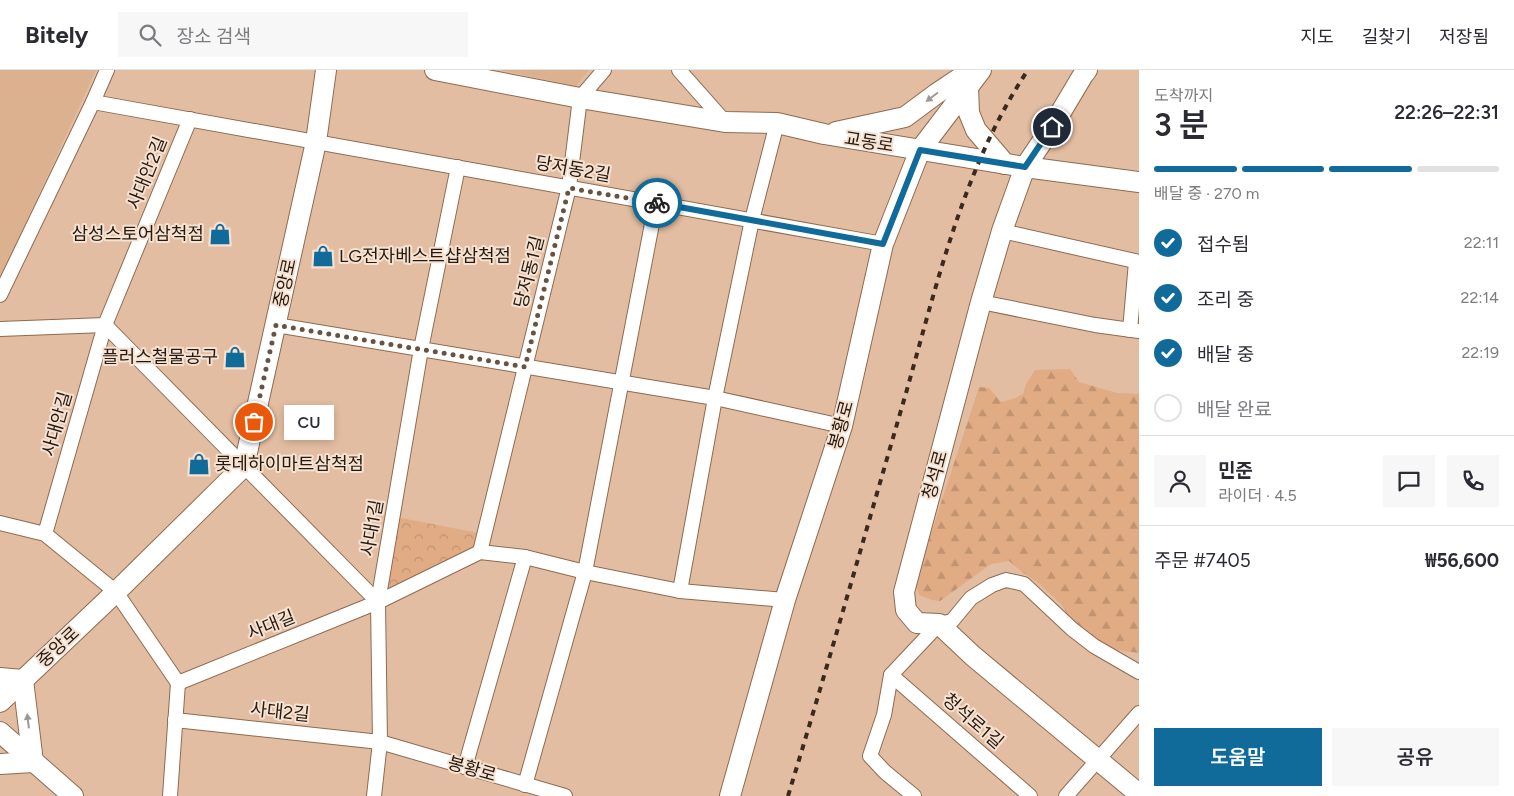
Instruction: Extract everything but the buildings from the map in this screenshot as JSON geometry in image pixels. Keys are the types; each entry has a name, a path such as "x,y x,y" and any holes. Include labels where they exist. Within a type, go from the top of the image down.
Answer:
{"street":[{"path":"0,295 107,70"},
{"name":"중앙로","path":"0,702 116,592 244,466 316,142 326,70"},
{"name":"교동로","path":"435,70 580,98 725,122 777,124 824,134 1005,164 1139,182"},
{"path":"569,188 580,98 604,70"},
{"path":"679,70 725,122"},
{"name":"봉황로","path":"730,796 785,600 842,426 883,244 920,150 970,78 981,70"},
{"name":"청석로","path":"939,624 917,623 906,610 904,592 981,302 1002,231 1025,167 1087,70"},
{"path":"824,134 905,117 936,94 970,78 969,113 976,130 1005,164"},
{"name":"사대안2길","path":"93,102 316,142"},
{"name":"사대안2길","path":"105,325 190,119"},
{"path":"680,591 715,398 752,220 777,124"},
{"name":"당저동2길","path":"316,142 883,244"},
{"path":"421,349 458,167"},
{"name":"당저동1길","path":"525,367 569,188"},
{"path":"526,785 585,572 656,203"},
{"path":"981,302 1134,331 1137,262 1002,231"},
{"path":"0,329 105,325 378,602 380,742 374,796"},
{"name":"사대안길","path":"45,534 105,325"},
{"path":"276,325 715,398 842,426"},
{"name":"사대1길","path":"378,602 421,349"},
{"path":"480,552 525,367"},
{"path":"0,523 45,534 116,592 178,683 170,796"},
{"path":"378,602 480,552 525,556 585,572 680,591 785,600"},
{"path":"465,767 525,556"},
{"path":"914,796 885,772 870,756 884,715 891,675 939,624 952,620 971,598 992,585 1006,580 1024,584 1079,635 1139,672"},
{"name":"사대길","path":"178,683 378,602"},
{"path":"939,624 973,656 1139,794"},
{"name":"청석로1길","path":"891,675 1030,796"},
{"path":"0,678 23,680 33,762"},
{"path":"1066,796 1139,713"},
{"name":"사대2길","path":"175,720 380,742"},
{"path":"0,732 73,796"},
{"name":"봉황로","path":"380,742 565,796"},
{"path":"0,764 33,762"}],"shaded area":[{"path":"0,70 96,70 0,279"},
{"path":"500,70 589,70 576,86"}],"green space":[{"path":"1070,369 1079,382 1117,393 1139,394 1139,653 1099,646 1072,621 1061,604 1037,582 1009,561 991,564 940,601 919,595 915,582 979,387 989,388 1001,402 1023,394 1026,384 1035,370"},
{"path":"396,517 484,534 478,560 382,596"}],"railway":[{"path":"788,796 848,595 941,268 969,185 986,145 1028,70"}],"way so far":[{"path":"254,422 276,325 525,367 569,188 657,203"}],"place":[{"name":"삼성스토어삼척점","path":"220,234"},
{"name":"LG전자베스트샵삼척점","path":"323,256"},
{"name":"플러스철물공구","path":"235,357"},
{"name":"CU","path":"254,422"},
{"name":"롯데하이마트삼척점","path":"199,464"}],"route":[{"path":"657,203 883,244 920,150 1025,167 1052,127"}]}
